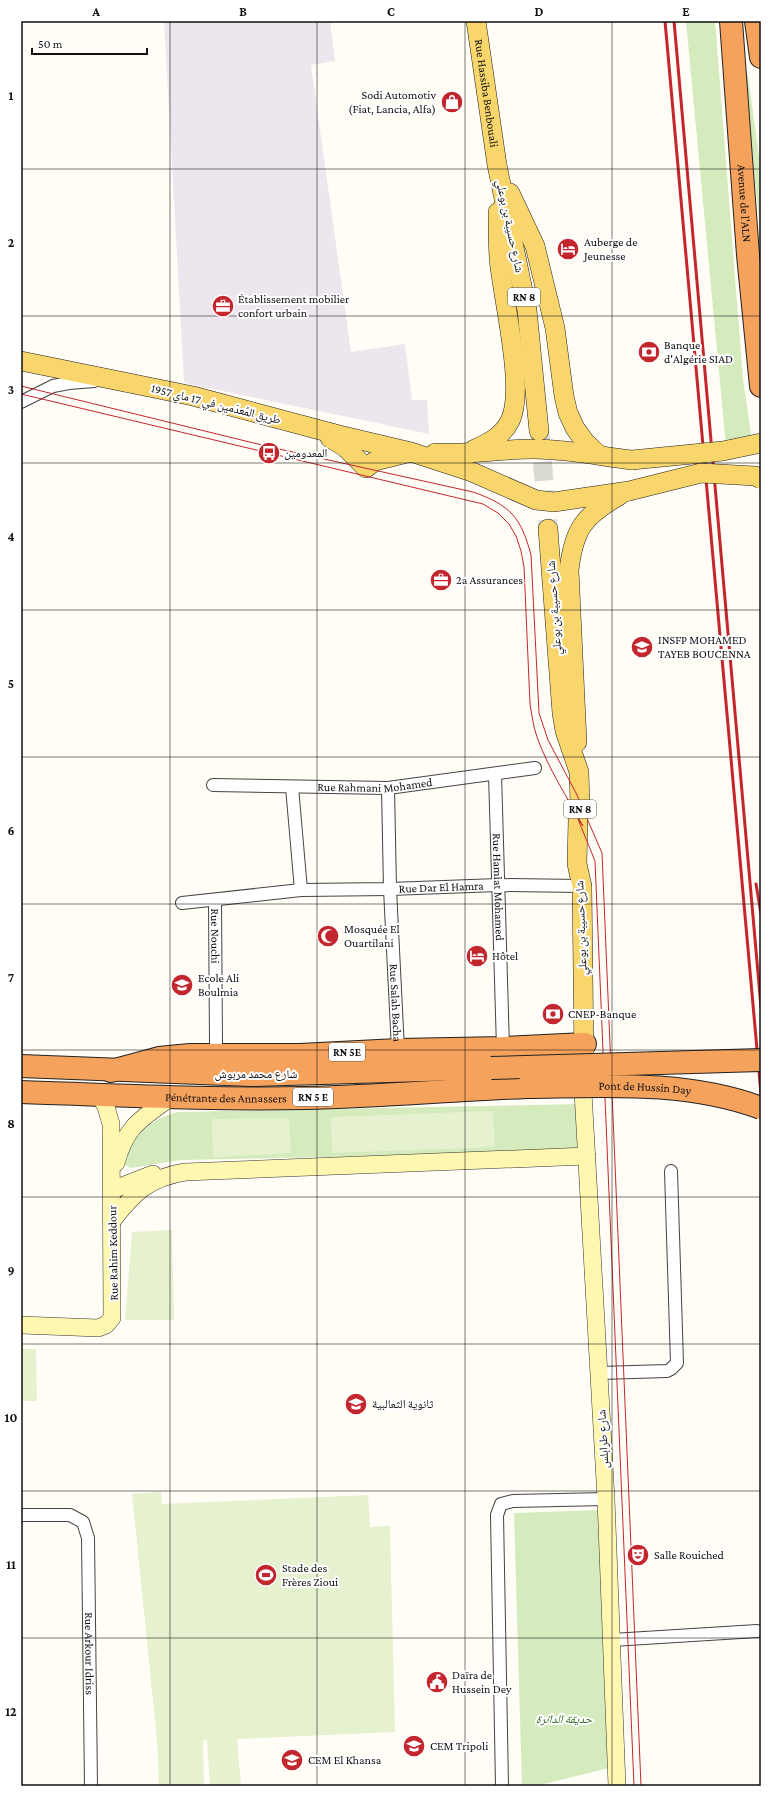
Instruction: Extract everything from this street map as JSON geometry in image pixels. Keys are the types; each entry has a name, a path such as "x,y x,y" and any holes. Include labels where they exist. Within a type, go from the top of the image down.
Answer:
{"highway":[{"name":"Avenue de l'ALN","path":"731,21 745,218 761,386"},
{"path":"756,21 761,57"},
{"name":"RN 5E","path":"111,1071 159,1058 190,1055 300,1055 398,1050 503,1048 585,1044"},
{"path":"719,1060 761,1056"},
{"path":"719,1060 761,1060"},
{"name":"Pont de Hussin Day","path":"491,1068 719,1060"},
{"name":"شارع محمد مربوش","path":"21,1066 111,1071 252,1075 491,1068"},
{"name":"Pont de Hussin Day","path":"527,1087 629,1086 684,1089 745,1102 761,1108"},
{"name":"Pénétrante des Annassers","path":"21,1092 170,1098 306,1098 527,1087"}],"main road":[{"name":"Rue Hassiba Benbouali","path":"476,21 496,165"},
{"name":"شارع حسيبة بن بوعلي","path":"496,165 527,310 540,431"},
{"path":"496,165 535,246 554,328 568,413 575,428 582,438 598,454"},
{"path":"462,454 491,442 503,432 511,420 515,401 514,360 499,258 496,165"},
{"name":"طريق المُعدَمين في 17 ماي 1957","path":"21,361 193,396 411,452"},
{"path":"309,427 345,447 366,468 375,461 411,452 462,454 535,449 598,454 632,460 723,451 761,443"},
{"path":"411,452 472,472 543,502 554,502 629,491 701,473 755,476 761,479"},
{"path":"579,772 569,570 572,547 582,524 590,516 598,509 629,491"},
{"name":"شارع حسيبة بن بوعلي","path":"548,529 562,713 567,738 579,772 580,805 578,819 577,864 582,886 583,1014 585,1044 583,1092"},
{"name":"شارع طرابلس","path":"583,1092 606,1499 617,1786"},
{"name":"Rue Rahim Keddour","path":"21,1325 98,1328 110,1323 113,1313 111,1124 106,1107 99,1094"},
{"path":"170,1098 142,1118 128,1133 118,1154 112,1184 155,1173 168,1175 203,1171 587,1156"},
{"path":"112,1221 139,1190 153,1181 168,1175"}],"street":[{"path":"21,402 53,386 69,383 117,381"},
{"name":"Rue Rahmani Mohamed","path":"213,785 388,788 535,768"},
{"name":"Rue Hamlat Mohamed","path":"495,774 503,1048"},
{"path":"292,787 301,890"},
{"name":"Rue Salah Bacha","path":"388,788 390,890 398,1050"},
{"name":"Rue Dar El Hamra","path":"182,903 215,901 301,890 390,890 498,885 582,886"},
{"name":"Rue Nouchi","path":"215,901 216,1043"},
{"path":"599,1373 667,1370 671,1369 677,1363 671,1171"},
{"path":"502,1786 497,1515 501,1504 513,1501 606,1499"},
{"name":"Rue Arkour Idriss","path":"21,1515 70,1515 83,1522 88,1538 91,1786"},
{"path":"612,1640 757,1632"}],"shaded area":[{"path":"164,21 330,21 335,61 311,65 351,352 405,344 412,400 427,400 429,434 184,383"}],"green space":[{"path":"686,21 715,21 743,379 752,441 726,446"},
{"path":"748,75 761,172 761,236 743,76"},
{"path":"580,1104 578,1148 492,1154 181,1160 130,1168 125,1165 127,1155 136,1138 150,1124 177,1112"},
{"path":"493,1111 495,1147 332,1153 331,1117"},
{"path":"289,1118 291,1153 213,1157 212,1119"},
{"path":"172,1230 174,1320 125,1320 132,1232"},
{"path":"21,1349 36,1349 37,1401 21,1401"},
{"name":"Stade des Frères Zioui","path":"161,1492 162,1504 368,1495 370,1527 390,1526 395,1732 237,1739 241,1786 210,1786 207,1740 203,1741 204,1786 159,1786 157,1740 132,1494"},
{"name":"حديقة الدائرة","path":"600,1510 609,1768 536,1786 522,1786 514,1513"}],"tunnel":[{"path":"540,433 548,529"}],"tram line":[{"path":"21,386 270,447 473,492 486,497 505,508 512,514 523,531 531,555 539,713 548,740 576,793 602,853 641,1786"},
{"path":"21,394 483,504 498,513 509,524 516,536 524,567 530,704 534,729 541,749 552,771 583,826 578,819 595,861 634,1786"}],"railway":[{"path":"665,21 761,1094"},
{"path":"674,21 761,1007"},
{"path":"756,884 761,914"}],"place":[{"name":"Sodi Automotiv (Fiat, Lancia, Alfa)","path":"452,102"},
{"name":"Auberge de Jeunesse","path":"568,249"},
{"name":"Établissement mobilier confort urbain","path":"223,306"},
{"name":"Banque d'Algérie SIAD","path":"649,352"},
{"name":"المعدومين","path":"269,453"},
{"name":"2a Assurances","path":"441,580"},
{"name":"INSFP MOHAMED TAYEB BOUCENNA","path":"642,647"},
{"name":"Mosquée El Ouartilani","path":"328,936"},
{"name":"Hôtel","path":"477,956"},
{"name":"Ecole Ali Boulmia","path":"182,985"},
{"name":"CNEP-Banque","path":"553,1014"},
{"name":"ثانوية الثعالبية","path":"356,1404"},
{"name":"Salle Rouiched","path":"638,1555"},
{"name":"Stade des Frères Zioui","path":"266,1575"},
{"name":"Daïra de Hussein Dey","path":"437,1682"},
{"name":"CEM Tripoli","path":"414,1746"},
{"name":"CEM El Khansa","path":"292,1760"}]}
